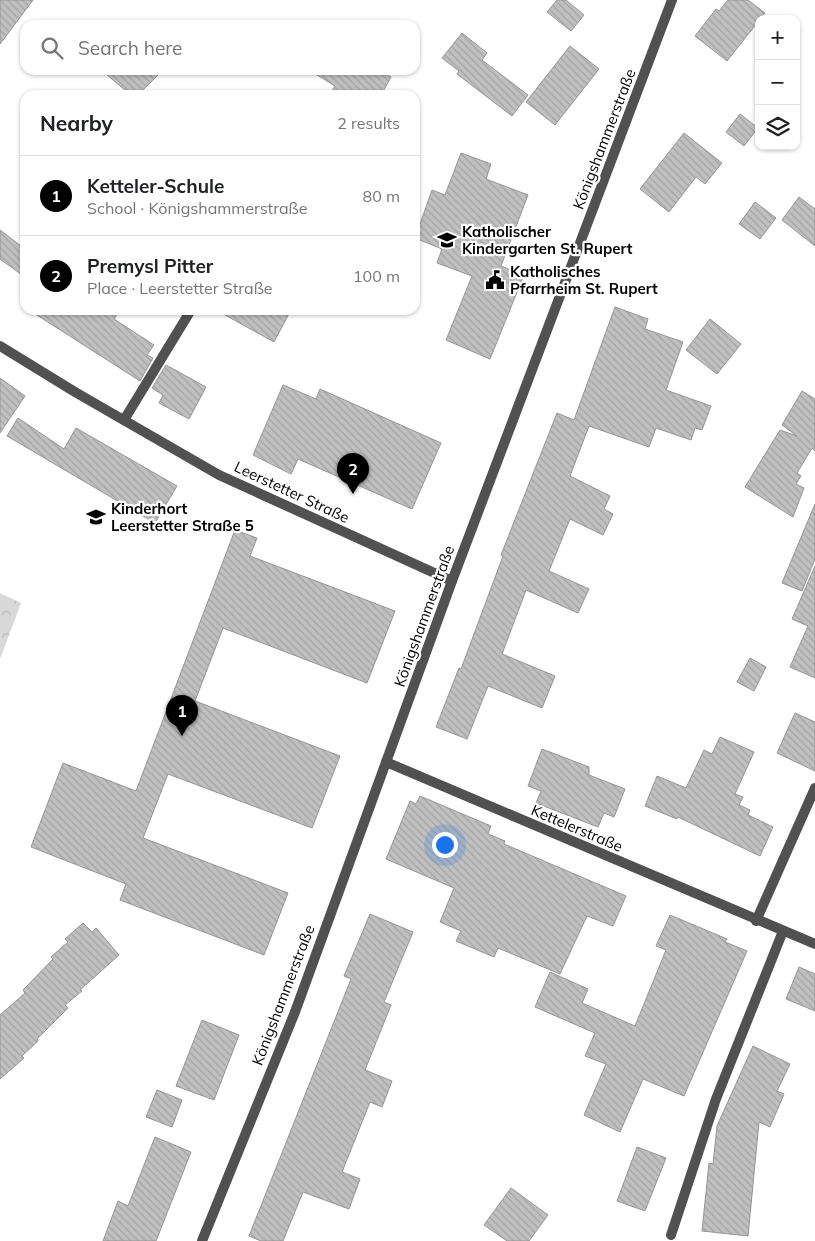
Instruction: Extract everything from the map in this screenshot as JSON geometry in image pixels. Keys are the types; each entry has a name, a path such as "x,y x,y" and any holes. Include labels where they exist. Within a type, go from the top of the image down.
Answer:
{"street":[{"name":"Königshammerstraße","path":"202,1241 295,1012 452,581 672,0"},
{"path":"124,420 188,315"},
{"name":"Leerstetter Straße","path":"0,346 219,475 452,581"},
{"name":"Kettelerstraße","path":"386,762 756,921 815,944"},
{"path":"756,921 815,788"},
{"path":"671,1235 716,1099 782,931"}],"green space":[{"path":"0,593 21,603 0,659"}],"building":[{"path":"0,0 33,0 0,44"},
{"path":"557,0 566,0 584,15 571,31 547,12"},
{"path":"728,0 748,0 765,13 763,15 755,15 755,26 727,61 695,36 716,9 719,11"},
{"path":"462,33 487,53 482,60 528,95 512,116 457,74 459,71 442,58"},
{"path":"570,46 599,69 555,125 526,102"},
{"path":"107,75 158,75 143,90 125,90"},
{"path":"317,75 387,75 391,77 384,90 332,90 335,86"},
{"path":"740,114 755,126 755,132 744,146 726,132"},
{"path":"684,133 722,163 705,184 696,177 669,212 640,189"},
{"path":"461,153 491,164 486,179 528,195 501,266 524,275 490,359 446,340 472,276 437,263 442,249 420,240 420,224 432,190 445,195"},
{"path":"799,197 815,209 815,246 782,220"},
{"path":"755,202 776,218 760,239 739,224"},
{"path":"0,230 20,245 20,273 0,259"},
{"path":"615,307 648,319 645,329 683,342 666,390 711,406 702,430 695,428 691,440 656,428 649,447 589,426 570,476 610,496 604,509 613,514 603,535 570,519 549,571 589,589 578,613 526,590 502,654 555,676 542,708 488,686 467,739 436,727 459,668 461,669 503,556 501,555 557,413 574,420"},
{"path":"37,315 117,315 114,319 154,345 147,355 153,358 140,381"},
{"path":"225,315 288,315 274,342"},
{"path":"710,319 741,344 717,374 686,350"},
{"path":"166,365 206,387 189,419 159,403 163,395 152,388"},
{"path":"0,378 25,396 0,433"},
{"path":"283,385 316,399 320,389 441,443 412,509 298,459 291,474 253,455"},
{"path":"802,391 815,399 815,451 812,448 797,473 801,476 796,484 804,488 793,517 745,487 780,430 797,436 782,425"},
{"path":"18,418 64,449 76,428 177,486 155,523 7,436"},
{"path":"815,504 815,559 802,591 782,583"},
{"path":"235,530 257,538 250,556 395,611 367,683 223,628 195,701 340,756 312,828 168,774 143,838 288,893 264,955 120,900 126,884 31,847 63,763 136,791"},
{"path":"815,566 815,678 790,667 808,626 792,619"},
{"path":"750,658 766,667 754,691 737,682"},
{"path":"795,713 815,722 815,771 777,753"},
{"path":"720,737 754,752 735,794 743,797 739,805 750,810 748,815 773,827 760,856 678,817 677,819 645,806 657,776 686,788 704,750 712,754"},
{"path":"542,749 589,767 589,775 625,789 614,817 604,813 598,827 536,803 541,791 528,786"},
{"path":"420,796 491,826 488,834 505,841 504,844 626,896 613,926 587,916 560,974 498,948 494,957 456,941 461,931 440,922 454,888 386,859 410,801 416,804"},
{"path":"370,914 413,932 384,1002 391,1005 365,1070 392,1081 382,1107 370,1102 342,1172 360,1179 349,1209 303,1192 283,1241 261,1241 249,1236 351,979 344,976"},
{"path":"670,915 727,939 725,942 747,951 684,1096 643,1079 620,1132 584,1115 606,1064 585,1056 595,1033 535,1007 550,972 588,989 582,1003 635,1026 666,950 656,946"},
{"path":"83,923 92,932 96,928 119,955 65,1005 68,1008 22,1056 24,1058 0,1079 0,1015 25,993 23,990 53,959 51,957 68,942 65,939"},
{"path":"799,967 815,974 815,1011 786,999"},
{"path":"202,1020 239,1035 214,1100 176,1086"},
{"path":"753,1046 790,1064 777,1091 784,1094 770,1127 759,1122 748,1236 702,1231 709,1163 713,1164 717,1126"},
{"path":"157,1090 182,1100 172,1127 146,1117"},
{"path":"155,1137 191,1152 156,1241 103,1241 118,1201 128,1206"},
{"path":"637,1147 666,1158 645,1211 617,1201"},
{"path":"511,1188 548,1215 529,1241 507,1241 484,1225"}],"place":[{"name":"Katholischer Kindergarten St. Rupert","path":"447,240"},
{"name":"Katholisches Pfarrheim St. Rupert","path":"495,280"},
{"name":"Premysl Pitter","path":"353,494"},
{"name":"Kinderhort Leerstetter Straße 5","path":"96,517"},
{"name":"Ketteler-Schule","path":"182,736"}]}
